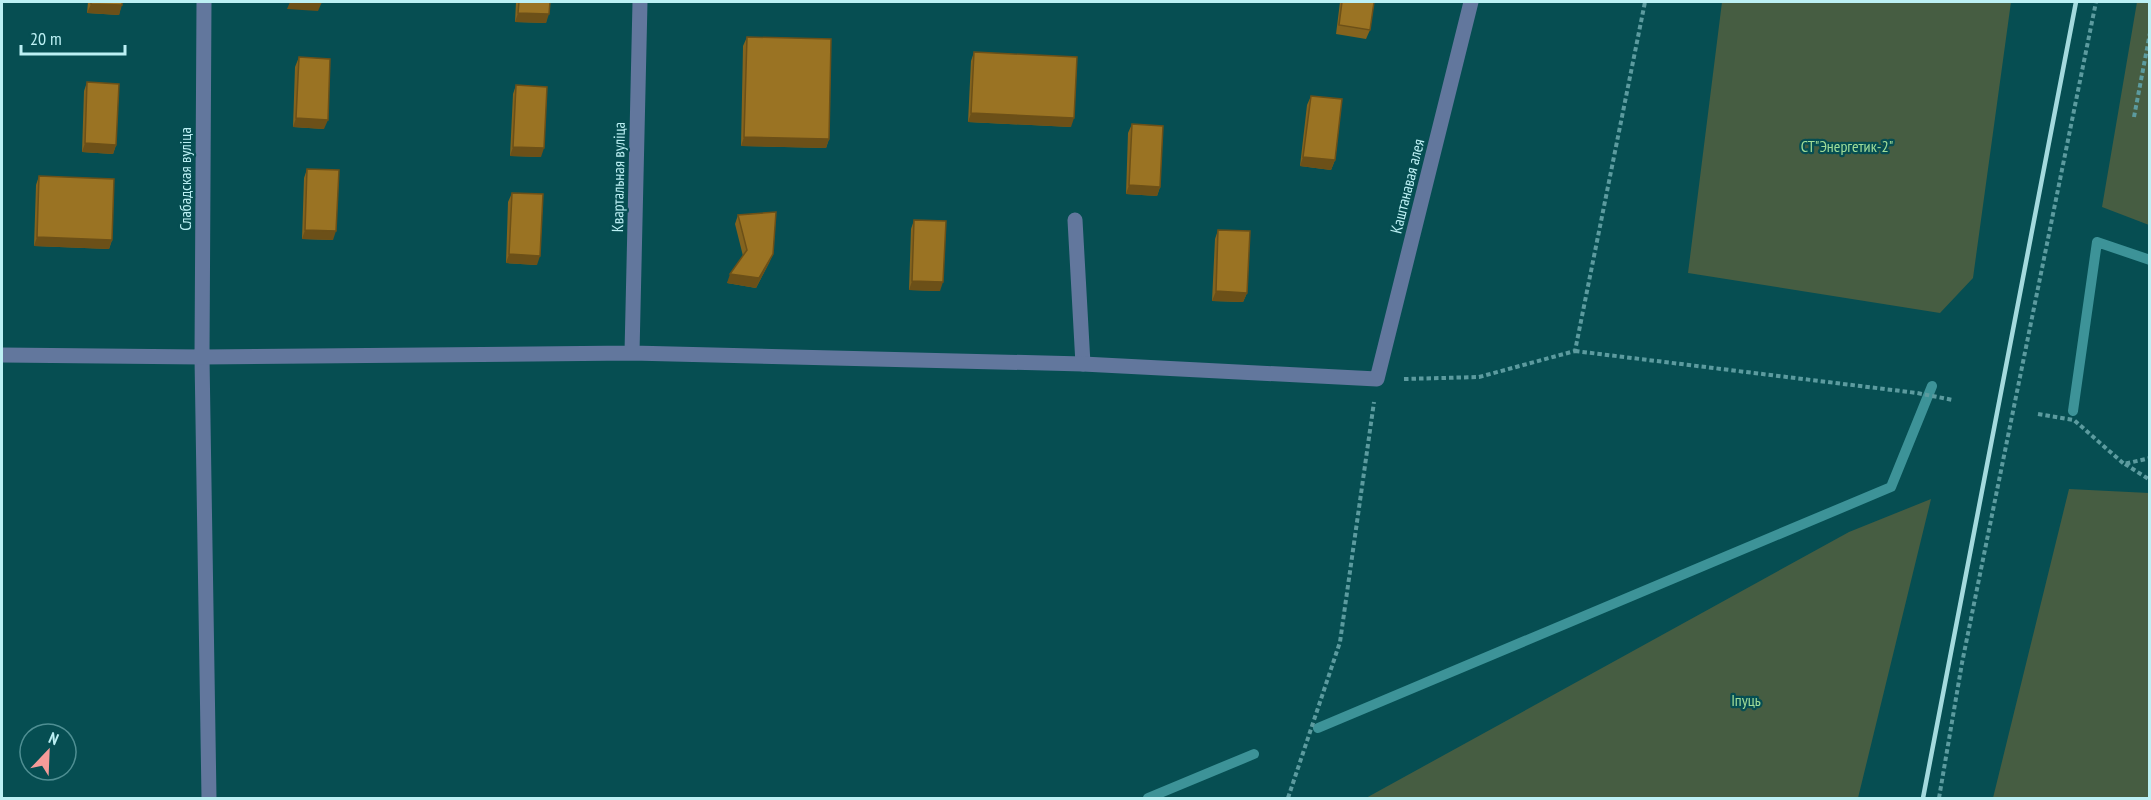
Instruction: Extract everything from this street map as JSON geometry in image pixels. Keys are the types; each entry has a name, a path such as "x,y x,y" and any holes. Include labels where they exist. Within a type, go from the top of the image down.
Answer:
{"street":[{"name":"Слабадская вуліца","path":"204,2 202,357 209,798"},
{"name":"Квартальная вуліца","path":"632,353 640,2"},
{"name":"Каштанавая алея","path":"1377,379 1471,2"},
{"path":"1075,219 1083,364"},
{"path":"2,355 202,357 632,353 1083,364 1377,379"}],"path":[{"path":"1575,351 1645,2"},
{"path":"1939,798 1962,663 2096,2"},
{"path":"2134,117 2150,33"},
{"path":"1288,798 1340,642 1377,379 1479,377 1575,351 1917,393 1953,400"},
{"path":"2038,414 2074,420 2124,464 2150,480"},
{"path":"2124,464 2150,458"}],"green space":[{"name":"СТ\"Энергетик-2\"","path":"1722,2 2011,2 1973,278 1940,313 1688,273"},
{"path":"2137,2 2149,2 2149,225 2102,207"},
{"path":"2069,489 2149,493 2149,798 1993,798"},
{"name":"Іпуць","path":"1931,499 1858,798 1366,798 1849,532"}],"building":[{"path":"91,2 122,2 122,5 91,4"},
{"path":"519,2 550,2 549,14 518,13"},
{"path":"1342,2 1374,2 1370,30 1339,25"},
{"path":"747,37 831,39 829,139 744,137"},
{"path":"974,52 1077,57 1074,118 971,113"},
{"path":"299,57 330,59 328,120 296,118"},
{"path":"87,82 119,84 116,145 85,143"},
{"path":"516,85 547,87 544,148 513,147"},
{"path":"1311,96 1342,99 1335,160 1303,157"},
{"path":"1132,124 1163,126 1160,187 1129,185"},
{"path":"307,169 339,170 336,231 305,230"},
{"path":"39,176 114,179 112,240 37,237"},
{"path":"512,193 543,194 540,256 509,254"},
{"path":"776,212 773,254 759,278 730,274 747,250 738,215"},
{"path":"914,220 946,221 943,282 912,281"},
{"path":"1218,230 1250,231 1247,293 1216,291"}],"waterway":[{"path":"2073,411 2097,242 2150,260"},
{"path":"1318,728 1891,487 1932,386"},
{"path":"1148,798 1254,754"}],"railway":[{"path":"1923,798 2076,2"}]}
